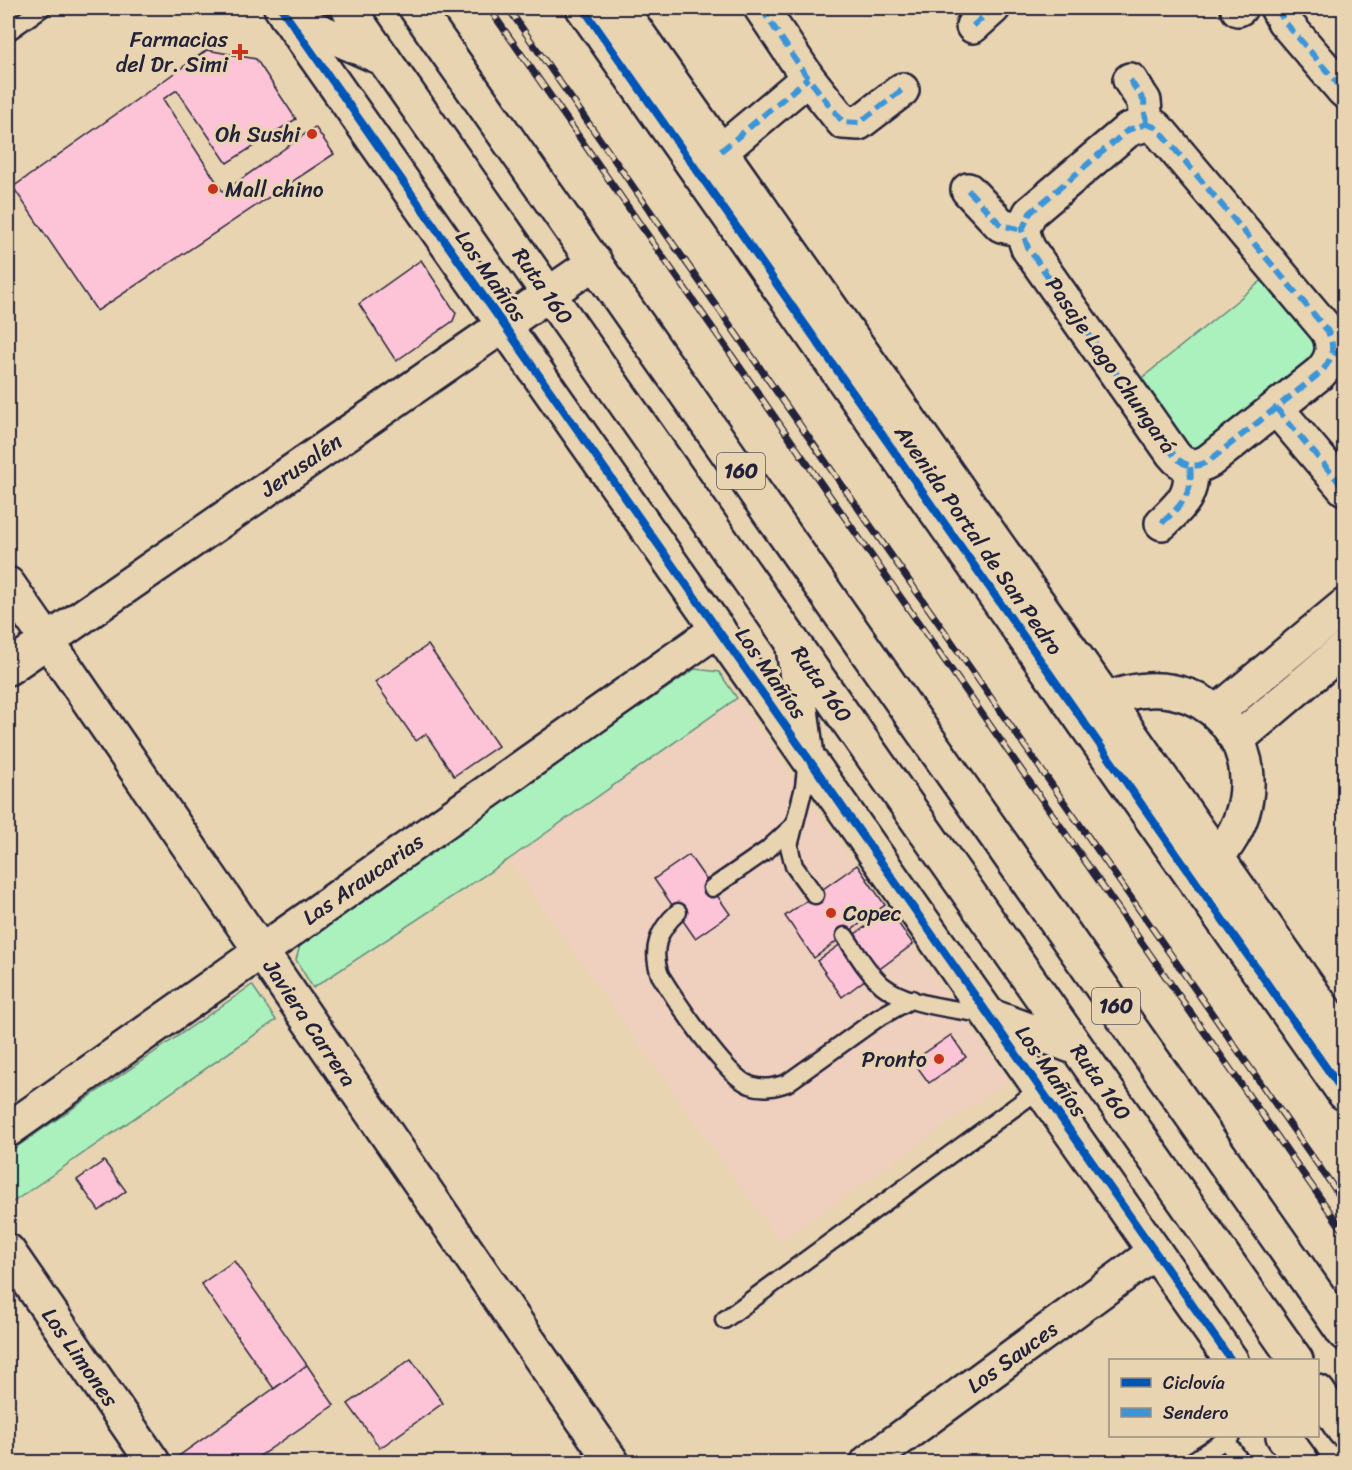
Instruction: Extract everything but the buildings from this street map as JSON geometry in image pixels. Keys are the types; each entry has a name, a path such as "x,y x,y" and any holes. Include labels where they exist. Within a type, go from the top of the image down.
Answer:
{"main road":[{"name":"Ruta 160","path":"348,8 1295,1359"},
{"name":"160","path":"416,8 1344,1333"},
{"name":"Avenida Portal de San Pedro","path":"583,8 1093,707 1217,856 1344,1038"},
{"name":"Avenida Portal de San Pedro","path":"620,8 721,151 1093,707 1191,876 1344,1094"},
{"path":"761,8 837,117 850,124 867,118 902,90"},
{"path":"1277,8 1284,21 1344,92"},
{"path":"284,12 384,59"},
{"name":"Los Mañíos","path":"284,12 1230,1359"},
{"path":"721,151 808,78"},
{"path":"1130,80 1144,101 1146,124"},
{"path":"968,190 1001,225 1022,230 1026,218 1128,130 1146,124 1155,127 1327,330 1339,354 1330,360 1320,373 1209,461 1190,466"},
{"name":"Pasaje Lago Chungará","path":"1022,230 1028,248 1173,454 1178,460 1190,466 1191,486 1186,500 1162,523"},
{"name":"Jerusalén","path":"8,668 595,262"},
{"path":"1276,408 1344,488"},
{"name":"Javiera Carrera","path":"8,584 612,1462"},
{"path":"1217,712 1344,606"},
{"name":"Las Araucarias","path":"8,1130 718,629"},
{"path":"792,642 807,756"},
{"path":"1238,739 1344,649"},
{"path":"1093,707 1138,690 1164,691 1201,702 1217,712 1231,726 1238,739 1246,768 1246,799 1235,830 1217,856 1191,876"},
{"path":"991,1016 1077,1048"},
{"name":"Los Limones","path":"8,1251 153,1462"},
{"name":"Los Sauces","path":"868,1462 1155,1252"},
{"path":"1319,1395 1344,1430"},
{"path":"1284,1437 1302,1462"}],"lane":[{"path":"8,32 42,8"},
{"path":"807,756 804,787 789,836 790,856 815,895"},
{"path":"712,888 767,850 792,826"},
{"path":"678,912 665,924 656,943 660,975 732,1073 751,1086 775,1087 787,1083 894,1008 912,999"},
{"path":"844,936 880,983 901,996 991,1016"},
{"path":"724,1320 1041,1088"},
{"path":"1191,1462 1228,1437 1241,1462"}],"shaded area":[{"path":"737,698 1008,1081 780,1242 508,860"}],"green space":[{"path":"1265,278 1321,341 1317,352 1198,448 1183,445 1137,382"},
{"path":"695,669 719,672 737,698 508,860 313,988 296,960 302,938"},
{"path":"252,985 276,1020 13,1202 8,1195 8,1153"}],"railway":[{"path":"489,8 1344,1232"},
{"path":"508,8 1344,1202"}],"marked path":[{"path":"761,8 808,78 843,122 859,123 902,90"},
{"path":"973,26 993,8"},
{"path":"1277,8 1284,21 1344,91"},
{"path":"721,151 808,78"},
{"path":"1130,80 1144,101 1146,124"},
{"path":"1146,124 1155,127 1162,134 1327,330 1332,342 1332,353 1320,373 1209,461 1194,466 1181,462 1173,454 1028,248 1022,230 1030,213 1128,130 1146,124"},
{"path":"968,190 1001,225 1022,230"},
{"path":"1333,352 1344,356"},
{"path":"1276,408 1344,488"},
{"path":"1162,523 1188,492 1190,466"}],"cycle path":[{"path":"281,8 1230,1359"},
{"path":"583,8 1344,1093"}],"place":[{"name":"Farmacias del Dr. Simi","path":"240,52"},
{"name":"Oh Sushi","path":"312,134"},
{"name":"Mall chino","path":"213,189"},
{"name":"Copec","path":"831,913"},
{"name":"Pronto","path":"939,1059"}]}
